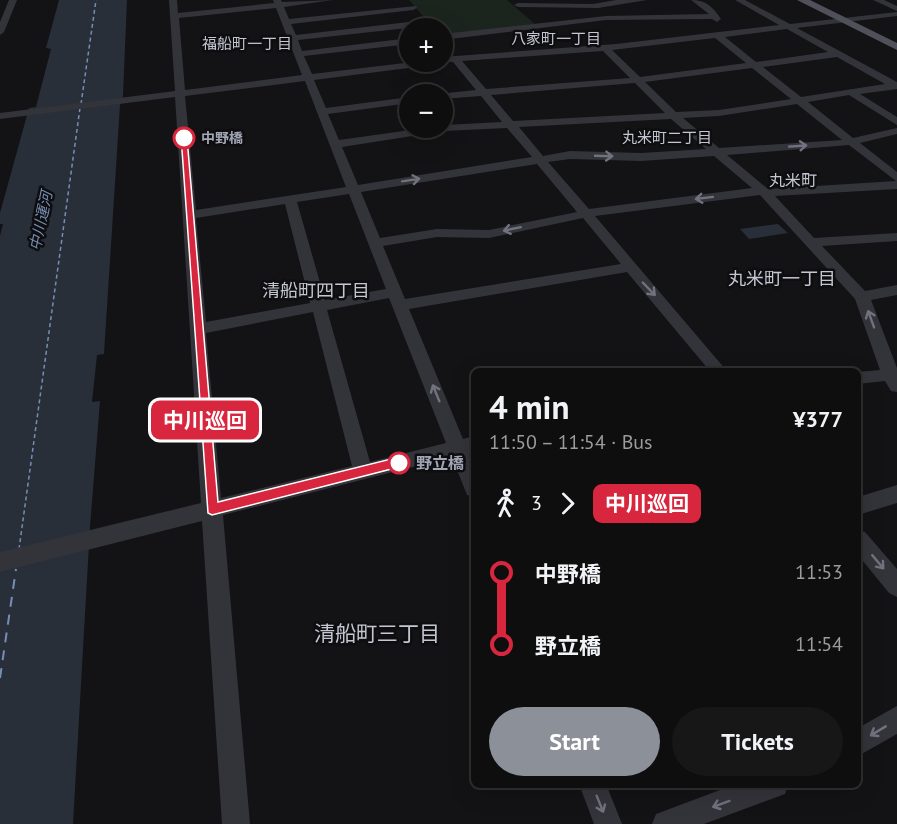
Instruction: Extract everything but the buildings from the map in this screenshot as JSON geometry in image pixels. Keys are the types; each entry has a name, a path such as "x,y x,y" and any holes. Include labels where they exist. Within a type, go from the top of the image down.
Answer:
{"main road":[{"path":"802,0 897,39"},
{"path":"815,0 897,47"}],"street":[{"path":"0,32 13,0"},
{"path":"174,0 237,824"},
{"path":"175,16 278,3 329,0"},
{"path":"406,0 421,18"},
{"path":"515,2 597,3 643,0"},
{"path":"695,0 710,9 719,22 720,35 754,66 801,100 897,178"},
{"path":"739,0 896,85"},
{"path":"877,0 897,9"},
{"path":"515,2 564,44"},
{"path":"278,3 397,298 466,446 471,473"},
{"path":"597,3 606,18 612,41 637,80 764,192 862,297 895,378 861,378"},
{"path":"286,22 413,8"},
{"path":"453,59 564,44 720,35 897,14"},
{"path":"453,36 606,18 714,16"},
{"path":"292,38 399,29"},
{"path":"299,54 399,42"},
{"path":"453,95 637,80 837,54"},
{"path":"453,61 482,91 620,257 716,368"},
{"path":"0,116 399,66"},
{"path":"336,144 444,128 719,113 896,85"},
{"path":"851,92 897,122"},
{"path":"322,112 399,102"},
{"path":"190,215 570,155 641,157 717,152 850,141 897,131"},
{"path":"375,243 420,234 489,234 584,214 764,192 897,185"},
{"path":"290,199 363,472"},
{"path":"811,242 897,237"},
{"path":"198,329 319,306 630,267"},
{"path":"862,297 897,290"},
{"path":"0,562 466,446"},
{"path":"861,505 897,494"},
{"path":"861,542 897,585"},
{"path":"861,741 897,719"},
{"path":"594,788 608,824"},
{"path":"666,824 764,788"}],"shaded area":[{"path":"409,0 507,0 535,24 453,35 453,18 424,18"}],"water":[{"name":"中川運河","path":"59,0 127,0 123,96 120,105 104,354 97,355 92,402 100,401 90,527 73,824 0,824 0,236 3,224 0,224 0,213 29,108 36,107 51,49 46,48"},
{"path":"778,224 788,233 749,239 740,229"}],"ferry route":[{"path":"81,104 96,0"},
{"path":"19,549 80,108"},
{"path":"0,678 16,569"}],"bus line":[{"name":"中川巡回","path":"184,138 212,509 399,463"}],"place":[{"name":"中野橋","path":"184,138"},
{"name":"野立橋","path":"399,463"}],"district":[{"name":"八家町一丁目","path":"556,39"},
{"name":"福船町一丁目","path":"247,44"},
{"name":"丸米町二丁目","path":"667,138"},
{"name":"丸米町","path":"793,180"},
{"name":"丸米町一丁目","path":"782,279"},
{"name":"清船町四丁目","path":"316,291"},
{"name":"清船町三丁目","path":"377,634"}]}
